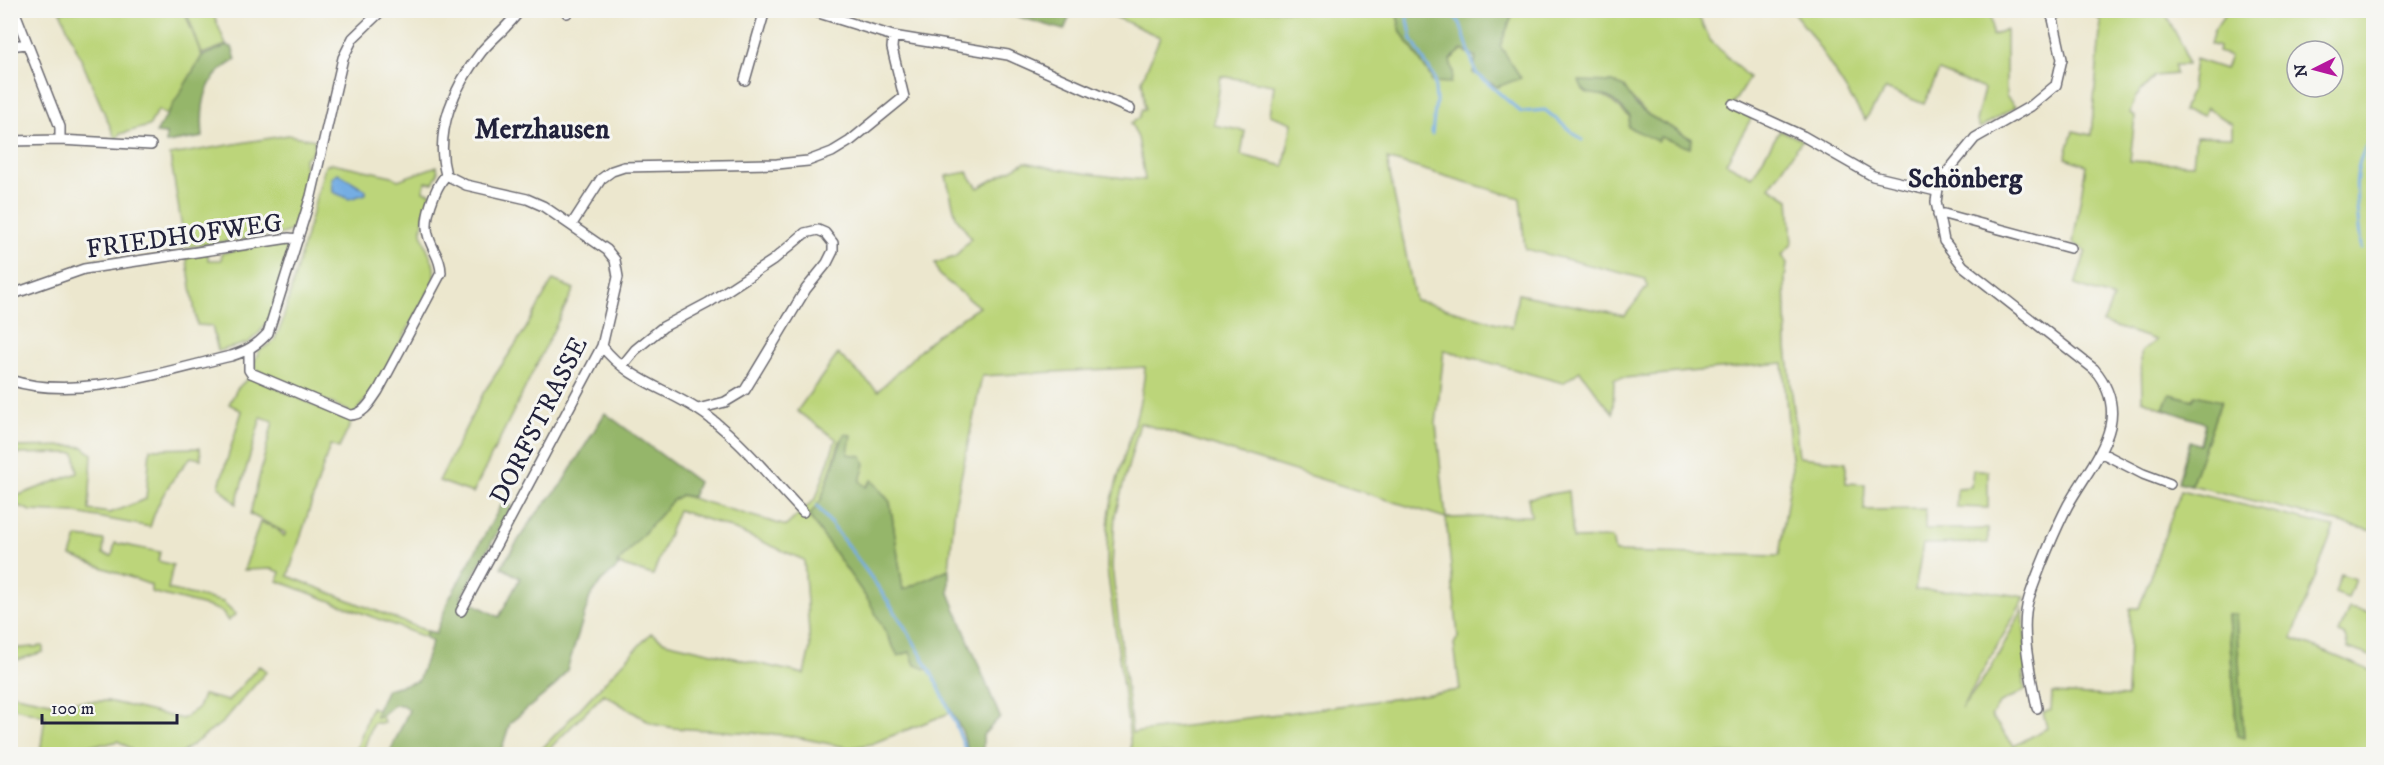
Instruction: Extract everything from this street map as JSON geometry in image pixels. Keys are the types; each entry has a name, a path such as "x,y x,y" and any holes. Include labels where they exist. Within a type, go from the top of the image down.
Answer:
{"street":[{"path":"14,10 60,127 60,140"},
{"name":"FRIEDHOFWEG","path":"10,295 84,269 267,241 298,239 343,58 353,38 382,10"},
{"path":"249,350 251,373 350,415 357,415 366,408 378,391 441,273 441,261 428,236 427,227 437,185 446,175 441,142 449,110 469,69 520,10"},
{"path":"745,80 765,10"},
{"path":"809,10 823,12 893,36 1008,55 1130,109"},
{"path":"2037,708 2026,635 2028,600 2068,506 2102,453 2113,410 2106,383 2094,369 2059,339 1963,266 1946,246 1938,215 1936,191 1947,170 1976,138 2038,101 2056,85 2062,59 2051,14 2063,10"},
{"path":"572,224 601,179 624,167 777,165 808,161 832,152 904,97 892,48 893,36"},
{"path":"10,46 26,44"},
{"path":"1733,104 1803,136 1873,176 1936,191"},
{"path":"10,141 60,140 151,145"},
{"name":"DORFSTRASSE","path":"446,175 486,191 527,198 572,224 607,250 615,260 618,277 602,346 461,611"},
{"path":"1938,215 1944,214 2070,248"},
{"path":"622,366 635,350 663,327 708,303 764,267 805,233 818,230 825,233 833,243 833,251 827,263 806,289 745,390 725,402 698,409"},
{"path":"10,380 55,387 92,386 249,350 268,333 298,239"},
{"path":"602,346 632,375 698,409 728,435 803,512"},
{"path":"2102,453 2143,474 2170,484"}],"green space":[{"path":"1072,10 1064,30 999,11"},
{"path":"1100,10 1396,11 1401,32 1431,77 1453,72 1450,60 1462,50 1476,57 1473,73 1497,87 1520,78 1500,46 1512,17 1502,11 1696,11 1710,40 1749,78 1733,104 1752,117 1726,163 1752,177 1780,130 1802,140 1770,187 1789,199 1792,244 1782,255 1787,264 1785,279 1787,347 1799,457 1846,462 1846,483 1865,484 1864,510 1925,509 1925,529 1988,529 1988,543 1923,544 1915,590 1987,591 2025,597 1961,709 1990,670 2023,609 2027,671 2023,673 2025,690 1999,704 1991,716 2014,746 2047,728 2043,713 2051,710 2052,693 2127,697 2130,608 2139,608 2181,490 2334,527 2292,638 2374,672 2373,754 1132,754 1107,569 1107,539 1110,510 1140,403 1145,367 982,376 955,506 949,569 903,590 890,502 872,480 866,487 859,481 840,441 821,500 809,516 871,603 898,655 910,651 915,665 929,670 952,712 871,744 850,748 786,735 674,728 652,724 604,694 544,754 537,754 651,633 665,642 804,674 810,648 804,560 726,526 678,510 653,575 617,564 673,500 681,495 786,526 816,498 836,439 797,411 838,354 878,391 936,335 979,307 939,275 935,263 955,257 971,238 956,217 946,176 967,172 978,188 1025,162 1070,171 1145,180 1138,138 1131,123 1139,118 1142,109 1145,109 1142,80 1160,37","holes":["1221,76 1274,85 1270,115 1292,123 1284,166 1241,155 1245,131 1214,125","1605,96 1630,97 1650,116 1692,139 1690,148 1659,136 1657,140","1387,159 1520,198 1525,249 1646,279 1647,287 1625,316 1518,294 1512,327 1415,300","1444,350 1563,383 1580,371 1613,414 1614,379 1783,363 1792,470 1779,556 1615,552 1612,538 1573,539 1569,491 1528,498 1531,516 1446,518 1436,424","1140,423 1446,518 1458,637 1454,644 1460,690 1132,733 1112,567 1115,515","2228,615 2236,615 2237,736"]},
{"path":"1396,10 1502,11 1512,16 1500,46 1521,78 1497,87 1473,73 1476,57 1462,50 1450,60 1453,72 1451,83 1431,82 1431,77 1401,32"},
{"path":"60,11 184,11 202,56 168,116 158,110 149,126 120,134 116,140"},
{"path":"186,11 219,11 213,13 226,45 202,54"},
{"path":"1792,11 1991,11 1992,36 2006,29 2006,96 2015,107 1980,128 1976,121 1984,89 1939,71 1924,104 1886,89 1865,120 1810,33"},
{"path":"2089,11 2164,11 2183,47 2187,65 2175,65 2176,74 2155,76 2135,98 2130,113 2135,116 2130,161 2193,164 2196,136 2232,137 2232,124 2207,108 2204,115 2183,111 2191,90 2195,59 2225,69 2230,56 2218,52 2219,47 2210,44 2214,30 2227,11 2373,11 2373,531 2191,485 2221,401 2193,400 2170,394 2164,409 2142,400 2141,352 2156,340 2103,323 2113,298 2075,285 2086,251 2073,243 2086,165 2065,158 2073,131 2091,135 2101,21"},
{"path":"226,46 232,47 236,60 217,74 206,92 202,113 203,137 166,143 166,134 156,133 202,56"},
{"path":"1579,81 1613,82 1624,87 1635,104 1650,116 1692,139 1690,148 1660,137 1657,141 1628,127 1630,116 1619,105 1607,97 1586,92"},
{"path":"288,135 315,140 313,152 304,159 306,186 292,230 282,234 185,247 170,155"},
{"path":"332,163 392,176 398,180 437,166 438,173 433,183 425,182 423,191 431,193 422,227 433,263 434,276 433,283 375,389 358,409 339,448 330,445 288,576 427,631 425,637 278,581 280,572 272,569 244,570 260,522 276,528 284,536 286,533 250,514 273,421 261,417 236,504 219,486 242,411 229,404 237,389 246,380 253,377 345,419 349,411 256,370 254,363 259,351 274,341 282,323 325,166"},
{"path":"282,242 292,245 269,319 248,343 218,351 212,326 197,325 186,255 208,253 208,260 221,260 222,253"},
{"path":"553,280 574,289 473,493 439,481 484,392 525,330"},
{"path":"2170,394 2193,400 2195,395 2221,401 2191,485 2178,482 2190,441 2200,445 2205,423 2164,409"},
{"path":"605,413 698,482 692,497 681,495 673,500 617,564 619,566 601,582 590,597 567,670 555,686 510,723 500,754 389,754 409,710 402,705 394,705 376,717 377,710 387,689 418,681 432,642 425,637 427,631 436,633 449,599 503,502 512,506 461,597 499,617 520,578 501,567 532,519 561,485"},
{"path":"844,434 851,435 848,454 862,456 865,464 860,481 866,487 872,480 890,502 903,590 949,569 949,593 1000,717 983,735 983,754 969,754 962,731 929,670 915,665 910,652 898,656 870,603 809,516 821,500"},
{"path":"11,447 83,447 92,454 89,510 110,513 146,499 150,449 200,448 201,459 191,457 177,473 166,489 150,527 76,513 31,511 11,503 11,498 78,473 75,453 11,454"},
{"path":"1973,469 1988,471 1988,508 1956,507 1957,488 1971,487"},
{"path":"77,537 104,540 103,554 112,556 115,543 160,552 158,561 173,565 168,589 223,602 236,614 228,621 222,612 213,608 151,592 151,585 71,556"},
{"path":"2341,574 2355,579 2348,598 2335,593"},
{"path":"2349,608 2371,613 2369,620 2373,622 2373,657 2348,648 2345,636 2339,633"},
{"path":"2236,614 2244,738 2237,736 2228,615"},
{"path":"43,646 43,652 11,662 11,649"},
{"path":"259,666 267,671 223,722 180,754 128,754 131,749 118,741 72,746 63,754 40,754 45,716 11,707 11,694 50,702 108,701 182,719 198,708 203,695 228,701"},
{"path":"371,707 377,710 376,716 382,715 384,723 373,723 362,754 355,754"}],"water":[{"path":"338,173 366,190 366,194 349,199 333,192 332,178"}],"waterway":[{"path":"1406,10 1412,40 1434,77 1436,101 1432,134"},
{"path":"1437,10 1455,17 1460,23 1476,73 1521,112 1545,110 1582,140"},
{"path":"2361,248 2356,190 2357,175 2365,149 2374,138"},
{"path":"817,506 903,624 938,686 967,754"}],"district":[{"name":"Merzhausen","path":"542,128"},
{"name":"Schönberg","path":"1965,178"}]}
